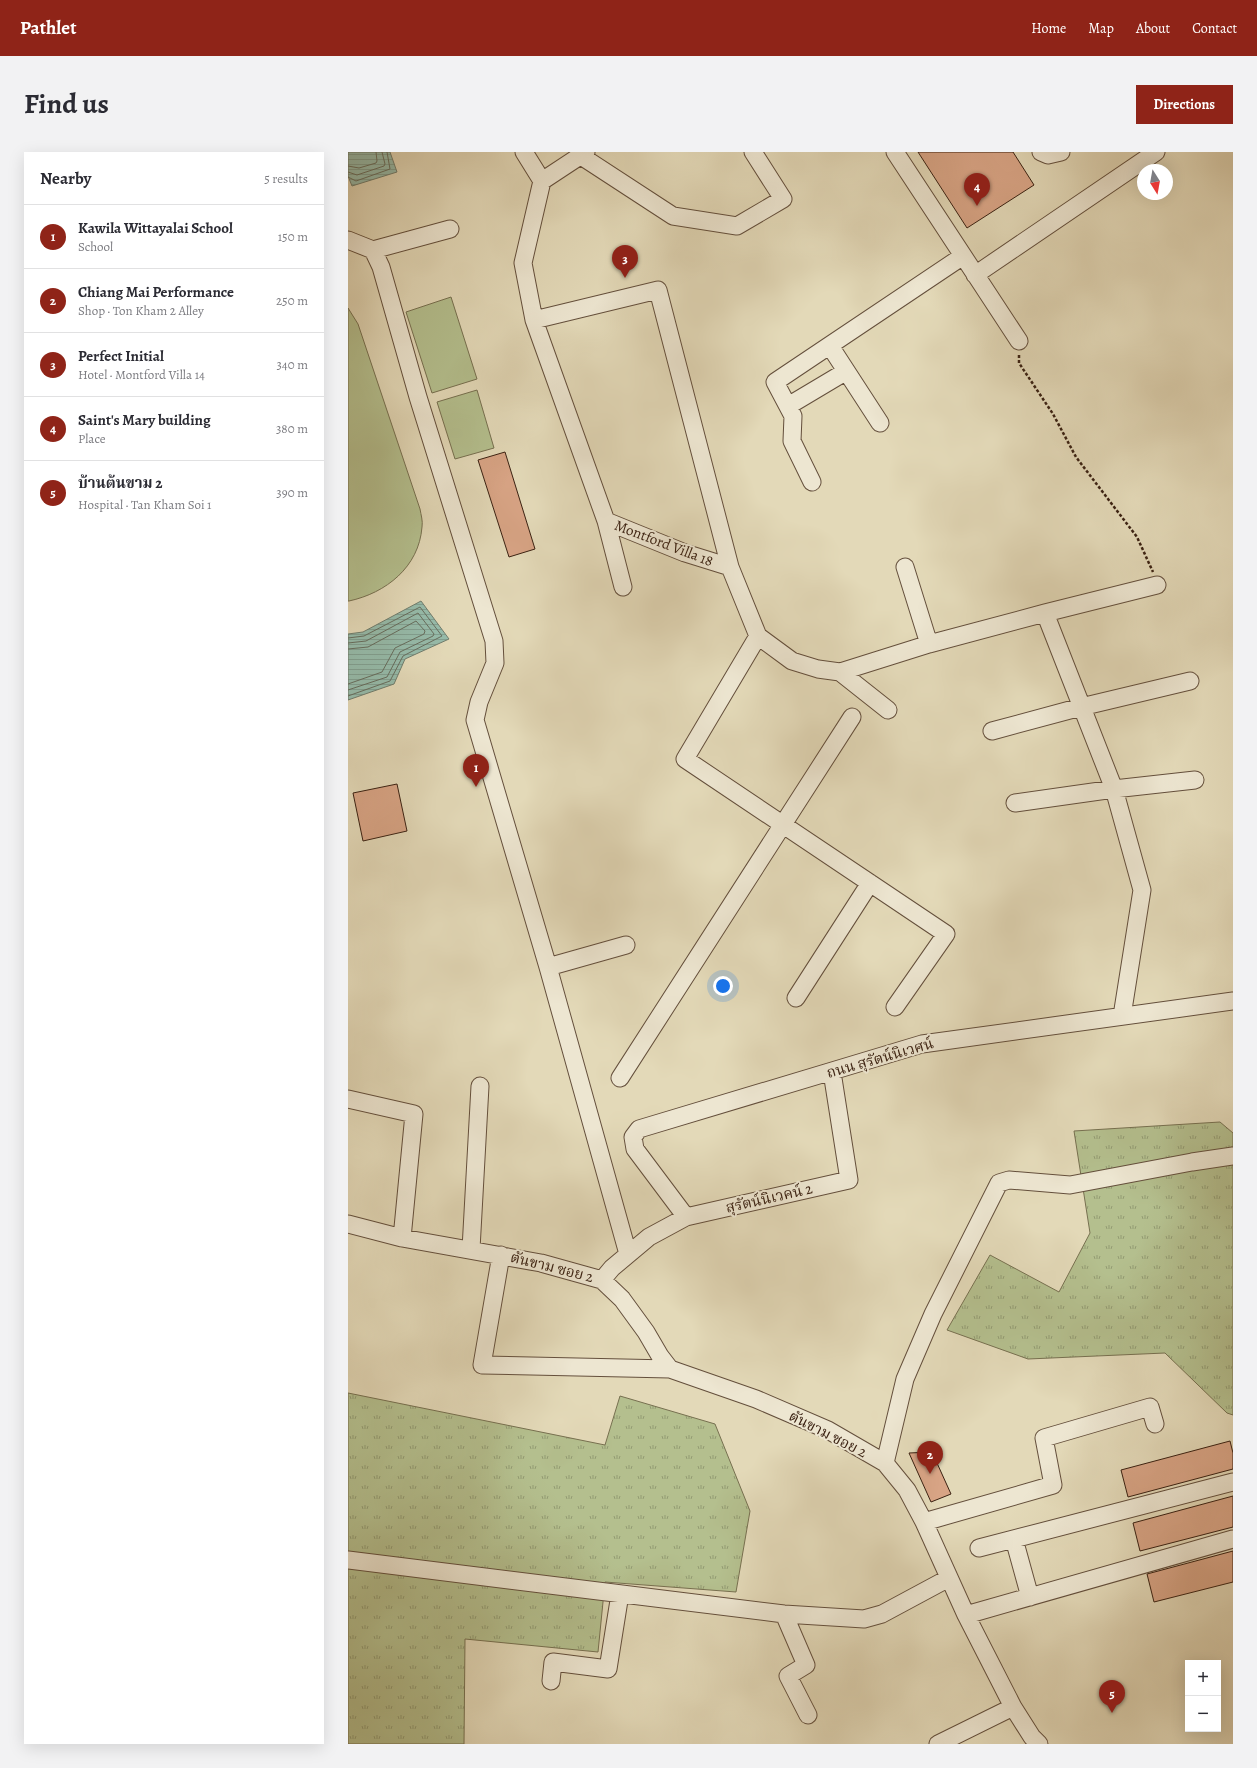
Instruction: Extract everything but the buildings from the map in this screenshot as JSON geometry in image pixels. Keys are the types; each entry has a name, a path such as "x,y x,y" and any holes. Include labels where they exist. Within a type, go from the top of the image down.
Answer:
{"street":[{"path":"524,152 542,181 583,154 673,216 737,226 783,199 753,152"},
{"path":"894,152 1019,341"},
{"path":"1041,152 1048,155 1061,152"},
{"path":"975,275 1156,152"},
{"name":"Montford Villa 18","path":"542,181 523,263 534,320 606,520 685,553 730,567 758,636"},
{"path":"348,240 373,250 450,229"},
{"path":"373,250 380,267 420,405 494,641 495,663 479,702 475,720 548,967 628,1254"},
{"path":"812,482 792,442 793,416 775,382 963,256"},
{"path":"534,320 658,290 730,567"},
{"path":"830,346 845,372 880,423"},
{"path":"788,406 845,372"},
{"path":"606,520 623,587"},
{"path":"905,567 929,644"},
{"path":"895,1008 946,934 685,760 758,636 792,661 818,669 840,672 929,644 1157,585"},
{"path":"1045,613 1114,789 1142,890 1122,1016"},
{"path":"840,672 888,710"},
{"path":"992,731 1081,707 1190,681"},
{"path":"620,1078 852,716"},
{"path":"1015,804 1114,789 1195,780"},
{"path":"796,998 870,883"},
{"path":"548,967 626,945"},
{"name":"ถนน สุรัตน์นิเวศน์","path":"686,1217 635,1149 633,1137 639,1129 922,1044 1233,1001"},
{"name":"สุรัตน์นิเวคน์ 2","path":"602,1280 612,1268 649,1237 686,1217 849,1180 832,1072"},
{"path":"471,1249 480,1086"},
{"path":"348,1099 414,1114 402,1238"},
{"path":"1031,1742 966,1615 924,1522 907,1490 885,1463 906,1379 933,1314 999,1183 1009,1180 1070,1185 1192,1162 1233,1156"},
{"name":"ตันขาม ซอย 2","path":"348,1224 402,1238 471,1249 541,1263 602,1280 622,1299 670,1369 756,1399 828,1430 885,1463"},
{"path":"501,1255 482,1365 670,1369"},
{"path":"924,1522 1053,1485 1044,1438 1150,1407 1155,1424"},
{"path":"979,1548 1233,1482"},
{"path":"1014,1539 1030,1597"},
{"path":"966,1615 1233,1540"},
{"path":"348,1560 784,1614 864,1618 882,1614 949,1578"},
{"path":"551,1681 553,1662 608,1669 620,1594"},
{"path":"784,1614 806,1665 788,1676 808,1715"},
{"path":"938,1744 1013,1707"}],"path":[{"path":"1019,341 1019,363 1053,414 1076,457 1137,537 1156,578 1157,585"}],"green space":[{"path":"451,297 477,379 432,393 406,312"},
{"path":"348,308 358,324 420,509 422,522 420,541 415,554 398,576 388,585 376,592 349,601 348,601"},
{"path":"477,390 494,448 455,459 437,402"},
{"path":"1220,1122 1233,1133 1233,1415 1227,1413 1165,1353 1028,1359 947,1330 990,1255 1059,1292 1090,1233 1074,1131"},
{"path":"348,1393 605,1445 620,1396 715,1424 750,1511 736,1592 605,1582 598,1652 465,1639 464,1744 348,1744"}],"water":[{"path":"348,152 390,152 397,172 352,186 348,176"},
{"path":"421,601 449,639 405,659 394,684 348,700 348,634 363,632"}],"place":[{"name":"Saint's Mary building","path":"977,206"},
{"name":"Perfect Initial","path":"625,278"},
{"name":"Kawila Wittayalai School","path":"476,787"},
{"name":"Chiang Mai Performance","path":"930,1474"},
{"name":"บ้านต้นขาม 2","path":"1112,1713"}]}
